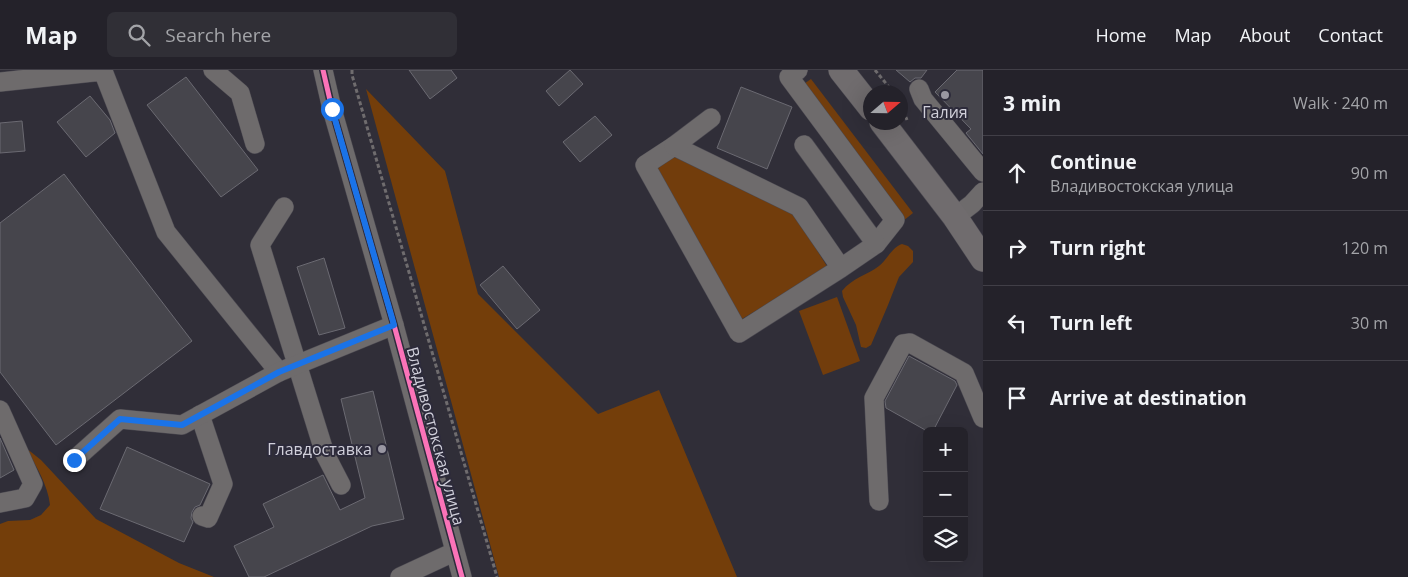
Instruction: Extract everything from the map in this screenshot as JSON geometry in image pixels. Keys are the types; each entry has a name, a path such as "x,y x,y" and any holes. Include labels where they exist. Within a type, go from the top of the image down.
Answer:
{"main road":[{"path":"847,73 863,97"},
{"path":"888,130 956,217 983,259"}],"street":[{"path":"213,70 240,92 255,144"},
{"name":"Владивостокская улица","path":"323,70 332,109 394,325 462,577"},
{"path":"711,118 645,165 739,333 876,244 895,220 789,77 798,70"},
{"path":"0,82 109,71 166,232 279,372"},
{"path":"919,89 923,100 983,172"},
{"path":"674,146 799,207 841,268"},
{"path":"804,146 876,244"},
{"path":"956,217 983,192"},
{"path":"284,207 260,245 325,454 341,485"},
{"path":"74,460 120,419 182,425 279,372 394,325"},
{"path":"879,501 874,398 903,344 910,343 964,373 983,418"},
{"path":"0,410 33,484 25,498 0,503"},
{"path":"200,415 224,484 208,518 202,516"},
{"path":"400,577 454,552"}],"path":[{"path":"352,70 357,94 497,577"},
{"path":"875,70 887,85"}],"shaded area":[{"path":"811,79 913,213 903,221 801,86"},
{"path":"366,89 445,171 478,294 598,414 659,390 737,577 499,577"},
{"path":"674,154 793,211 828,268 742,319 655,168"},
{"path":"902,244 908,246 913,251 913,262 899,277 871,345 866,348 861,347 856,325 842,291 850,283 879,266 895,248"},
{"path":"837,297 860,361 823,375 799,311"},
{"path":"26,448 41,460 96,519 179,563 214,577 0,577 0,524 8,521 30,520 41,515 50,505 44,483"}],"building":[{"path":"409,70 451,70 457,78 430,99"},
{"path":"570,70 583,84 559,106 546,91"},
{"path":"896,70 927,70 921,78 915,78 910,82"},
{"path":"957,70 983,70 983,154 966,133 971,129 935,92"},
{"path":"186,77 258,170 221,197 147,105"},
{"path":"741,87 792,107 767,169 717,148"},
{"path":"90,96 110,120 115,133 86,157 57,122"},
{"path":"595,116 612,135 580,162 563,142"},
{"path":"22,121 25,151 0,153 0,123"},
{"path":"64,174 192,341 56,445 0,372 0,223"},
{"path":"324,258 345,328 319,335 297,267"},
{"path":"503,266 540,310 517,329 480,285"},
{"path":"909,356 955,381 957,385 935,427 923,427 923,429 886,408 885,401"},
{"path":"373,391 404,519 372,526 264,577 249,577 234,546 274,527 263,504 323,475 340,510 365,498 341,399"},
{"path":"0,438 14,470 0,478"},
{"path":"127,447 210,484 200,505 195,507 192,512 191,518 193,522 184,542 100,509"}],"cycle path":[{"path":"323,70 332,109 394,325 462,577"}],"place":[{"name":"Галия","path":"945,95"},
{"name":"Главдоставка","path":"382,449"}],"route":[{"path":"74,460 120,419 182,425 279,372 394,325 332,109"}]}
